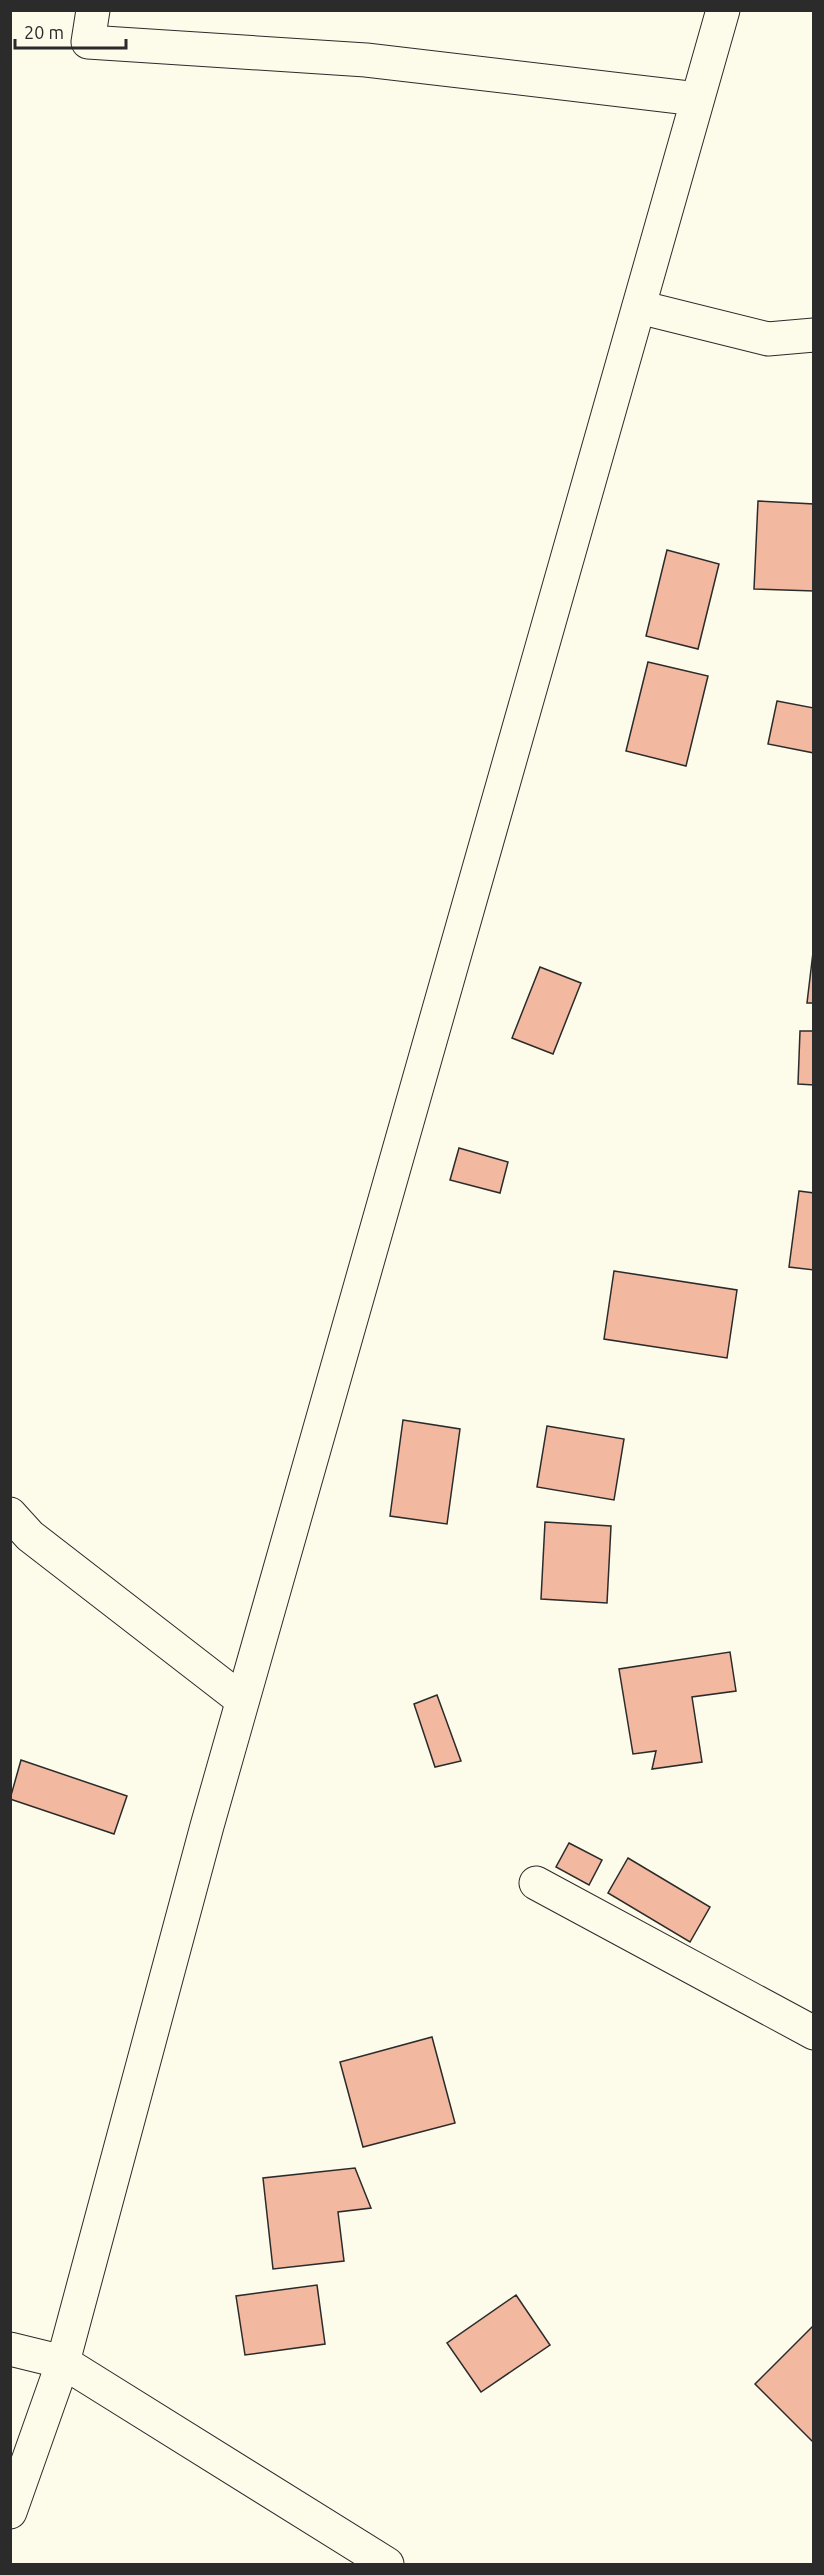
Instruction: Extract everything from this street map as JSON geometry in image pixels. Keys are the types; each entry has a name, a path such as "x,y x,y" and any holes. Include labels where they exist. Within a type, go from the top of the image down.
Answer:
{"main road":[{"path":"93,10 88,42 366,60 698,99"},
{"path":"10,2511 63,2362 242,1700 723,10"},
{"path":"639,306 768,339 813,335"},
{"path":"10,1514 30,1536 242,1700"},
{"path":"536,1883 813,2033"},
{"path":"10,2349 63,2362 387,2565"}],"building":[{"path":"758,501 814,504 814,591 754,589"},
{"path":"667,550 719,564 698,649 646,636"},
{"path":"648,662 708,676 686,766 626,751"},
{"path":"777,701 814,708 814,753 768,744"},
{"path":"814,944 814,1003 807,1003"},
{"path":"540,967 581,983 553,1054 512,1038"},
{"path":"800,1031 814,1031 814,1085 798,1084"},
{"path":"459,1148 508,1162 500,1193 450,1180"},
{"path":"799,1191 814,1193 814,1270 789,1267"},
{"path":"614,1271 737,1290 727,1358 604,1339"},
{"path":"403,1420 460,1429 447,1524 390,1516"},
{"path":"547,1426 624,1439 614,1500 537,1487"},
{"path":"545,1522 611,1526 607,1603 541,1599"},
{"path":"730,1652 736,1691 692,1697 702,1762 652,1769 656,1751 633,1754 619,1669"},
{"path":"437,1695 461,1761 435,1767 414,1704"},
{"path":"21,1760 127,1796 114,1834 10,1799"},
{"path":"569,1843 602,1860 589,1885 556,1867"},
{"path":"628,1858 710,1907 690,1942 608,1893"},
{"path":"432,2037 455,2123 363,2147 340,2062"},
{"path":"355,2168 371,2208 338,2212 344,2261 273,2269 263,2178"},
{"path":"317,2285 325,2344 245,2355 236,2296"},
{"path":"516,2295 550,2345 481,2392 447,2343"},
{"path":"814,2325 814,2443 755,2384"}]}
